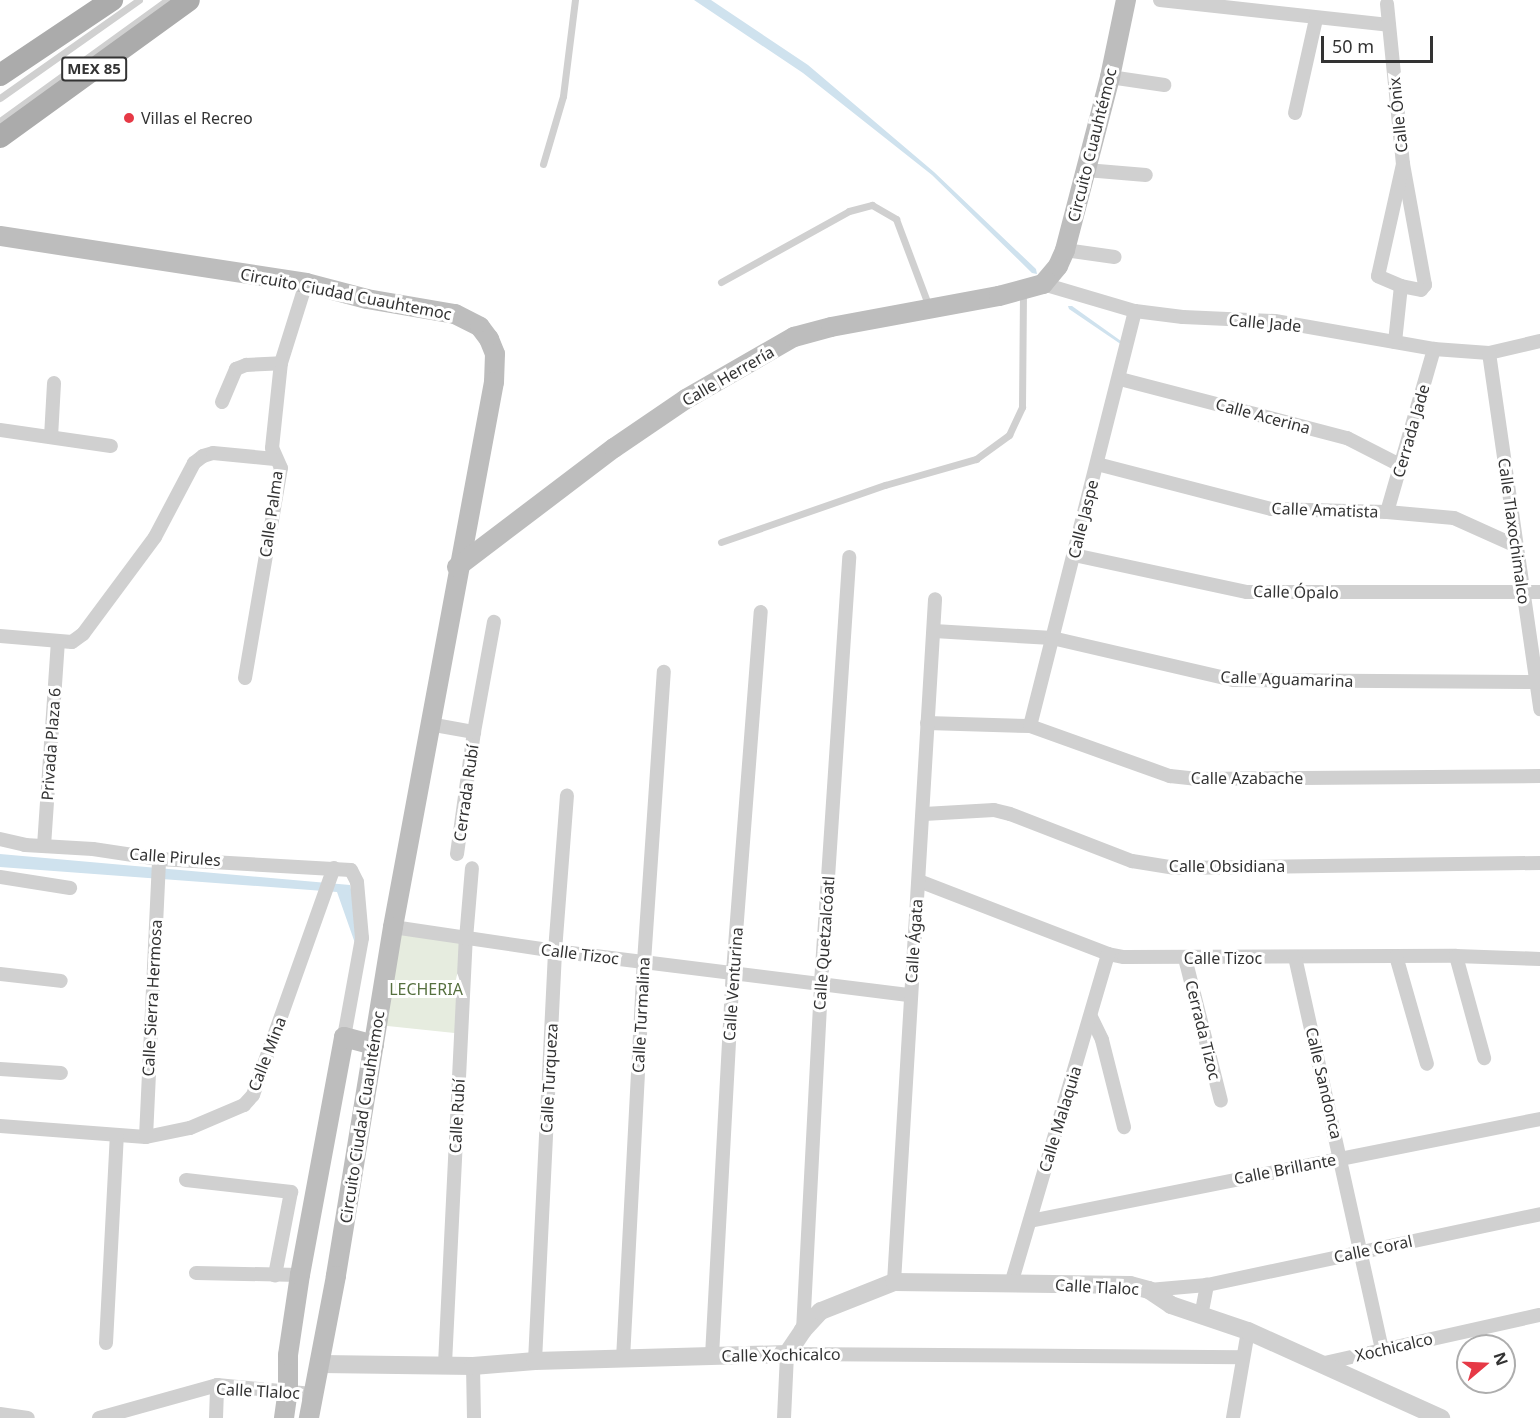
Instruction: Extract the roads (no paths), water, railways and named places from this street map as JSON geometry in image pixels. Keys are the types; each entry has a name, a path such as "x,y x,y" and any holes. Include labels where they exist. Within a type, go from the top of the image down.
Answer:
{"main road":[{"name":"MEX 85","path":"0,75 112,0"},
{"name":"MEX 85","path":"0,137 189,0"},
{"name":"Circuito Cuauhtémoc","path":"1043,284 1058,266 1065,250 1110,77 1126,0"},
{"name":"Circuito Ciudad Cuauhtemoc","path":"0,236 306,283 368,299 455,314 480,327 489,339 495,354 494,382 457,567"},
{"name":"Calle Herrería","path":"457,567 614,448 686,399 794,337 831,327 930,309 1043,284"},
{"name":"Circuito Ciudad Cuauhtémoc","path":"309,1418 321,1364 393,927 457,567"},
{"path":"284,1418 288,1391 288,1355 300,1275 344,1037 374,1044"}],"street":[{"path":"1160,0 1389,26"},
{"name":"Calle Ónix","path":"1387,4 1403,164 1424,288 1401,286"},
{"path":"1295,112 1316,19"},
{"path":"1110,77 1164,85"},
{"path":"1395,342 1401,286 1381,279 1377,270 1403,164"},
{"path":"1086,170 1146,175"},
{"path":"1065,250 1115,257"},
{"name":"Calle Palma","path":"245,678 281,468 272,448 281,363 306,283"},
{"name":"Calle Jade","path":"1043,284 1135,311 1183,317 1275,321 1434,349 1489,353 1540,341"},
{"name":"Calle Jaspe","path":"1030,726 1120,379 1135,311"},
{"name":"Cerrada Jade","path":"1387,512 1434,349"},
{"name":"Calle Tlaxochimalco","path":"1489,353 1540,709"},
{"path":"222,402 236,369 246,365 281,363"},
{"name":"Calle Acerina","path":"1120,379 1347,438 1402,466"},
{"path":"51,437 54,383"},
{"path":"0,430 111,446"},
{"path":"0,636 58,643 72,642 83,634 155,537 194,463 203,456 213,453 275,459"},
{"name":"Calle Amatista","path":"1097,464 1271,509 1387,512 1462,520 1516,546"},
{"name":"Calle Ópalo","path":"1074,555 1247,592 1522,594 1540,592"},
{"name":"Calle Quetzalcóatl","path":"802,1330 821,983 849,557"},
{"name":"Calle Ágata","path":"894,1282 910,995 924,814 935,599"},
{"name":"Calle Venturina","path":"712,1356 733,972 761,612"},
{"name":"Cerrada Rubí","path":"457,855 474,732 494,622"},
{"name":"Calle Aguamarina","path":"934,631 1052,639 1233,680 1536,682"},
{"name":"Privada Plaza 6","path":"44,846 58,643"},
{"name":"Calle Turmalina","path":"623,1359 644,962 664,672"},
{"name":"Calle Azabache","path":"927,723 1030,726 1170,776 1198,779 1540,776"},
{"name":"Cerrada Rubí","path":"429,724 474,732"},
{"name":"Calle Turqueza","path":"535,1361 555,951 567,795"},
{"name":"Calle Obsidiana","path":"924,814 1002,812 1132,861 1175,868 1540,863"},
{"name":"Calle Pirules","path":"0,839 44,846 93,849 159,862 332,874 351,870 357,882 362,938 344,1037"},
{"name":"Calle Sierra Hermosa","path":"146,1137 159,862"},
{"name":"Calle Rubí","path":"445,1364 466,939 472,868"},
{"name":"Calle Mina","path":"0,1126 146,1137 190,1128 244,1105 253,1095 332,874"},
{"path":"0,877 70,888"},
{"name":"Calle Tizoc","path":"919,881 1108,954 1124,957 1456,956 1540,959"},
{"name":"Calle Tizoc","path":"393,927 555,951 910,995"},
{"name":"Calle Malaquia","path":"1011,1284 1108,954"},
{"path":"1396,956 1427,1064"},
{"path":"1456,956 1484,1058"},
{"name":"Calle Sandonca","path":"1295,957 1382,1349"},
{"name":"Cerrada Tizoc","path":"1185,958 1221,1101"},
{"path":"0,974 61,981"},
{"path":"1091,1017 1102,1040 1124,1127"},
{"path":"0,1070 61,1073"},
{"name":"Calle Brillante","path":"1030,1221 1540,1119"},
{"path":"106,1343 117,1136"},
{"path":"186,1180 291,1192 275,1275"},
{"name":"Calle Coral","path":"1149,1290 1207,1285 1540,1214"},
{"path":"196,1273 300,1275"},
{"name":"Calle Tlaloc","path":"787,1354 802,1330 821,1311 894,1282 1130,1285 1149,1290 1171,1305 1248,1331 1441,1418"},
{"path":"1202,1316 1207,1285"},
{"name":"Xochicalco","path":"1320,1364 1540,1315"},
{"path":"1233,1418 1248,1331"},
{"path":"784,1418 787,1354"},
{"name":"Calle Xochicalco","path":"321,1364 473,1366 535,1361 787,1354 1242,1357"},
{"path":"473,1366 474,1418"},
{"path":"216,1418 217,1385"},
{"name":"Calle Tlaloc","path":"99,1418 127,1413 217,1385 313,1394"},
{"path":"0,1414 28,1418"}],"lane":[{"path":"0,98 139,0"},
{"path":"0,121 167,0"},
{"path":"543,164 563,96 575,0"},
{"path":"721,282 849,211 872,205 896,219 930,309"},
{"path":"721,542 885,484 976,459 1009,435 1022,407 1023,290"}],"water":[{"path":"694,0 711,0 808,65 934,172 1036,269 1037,274 1032,273 932,175 803,73"},
{"path":"1068,306 1072,306 1121,341 1122,345 1069,309"},
{"path":"0,854 350,885 361,938 356,946 337,892 0,867"}],"place":[{"name":"Villas el Recreo","path":"129,118"}],"park label":[{"name":"LECHERIA","path":"426,989"}]}
